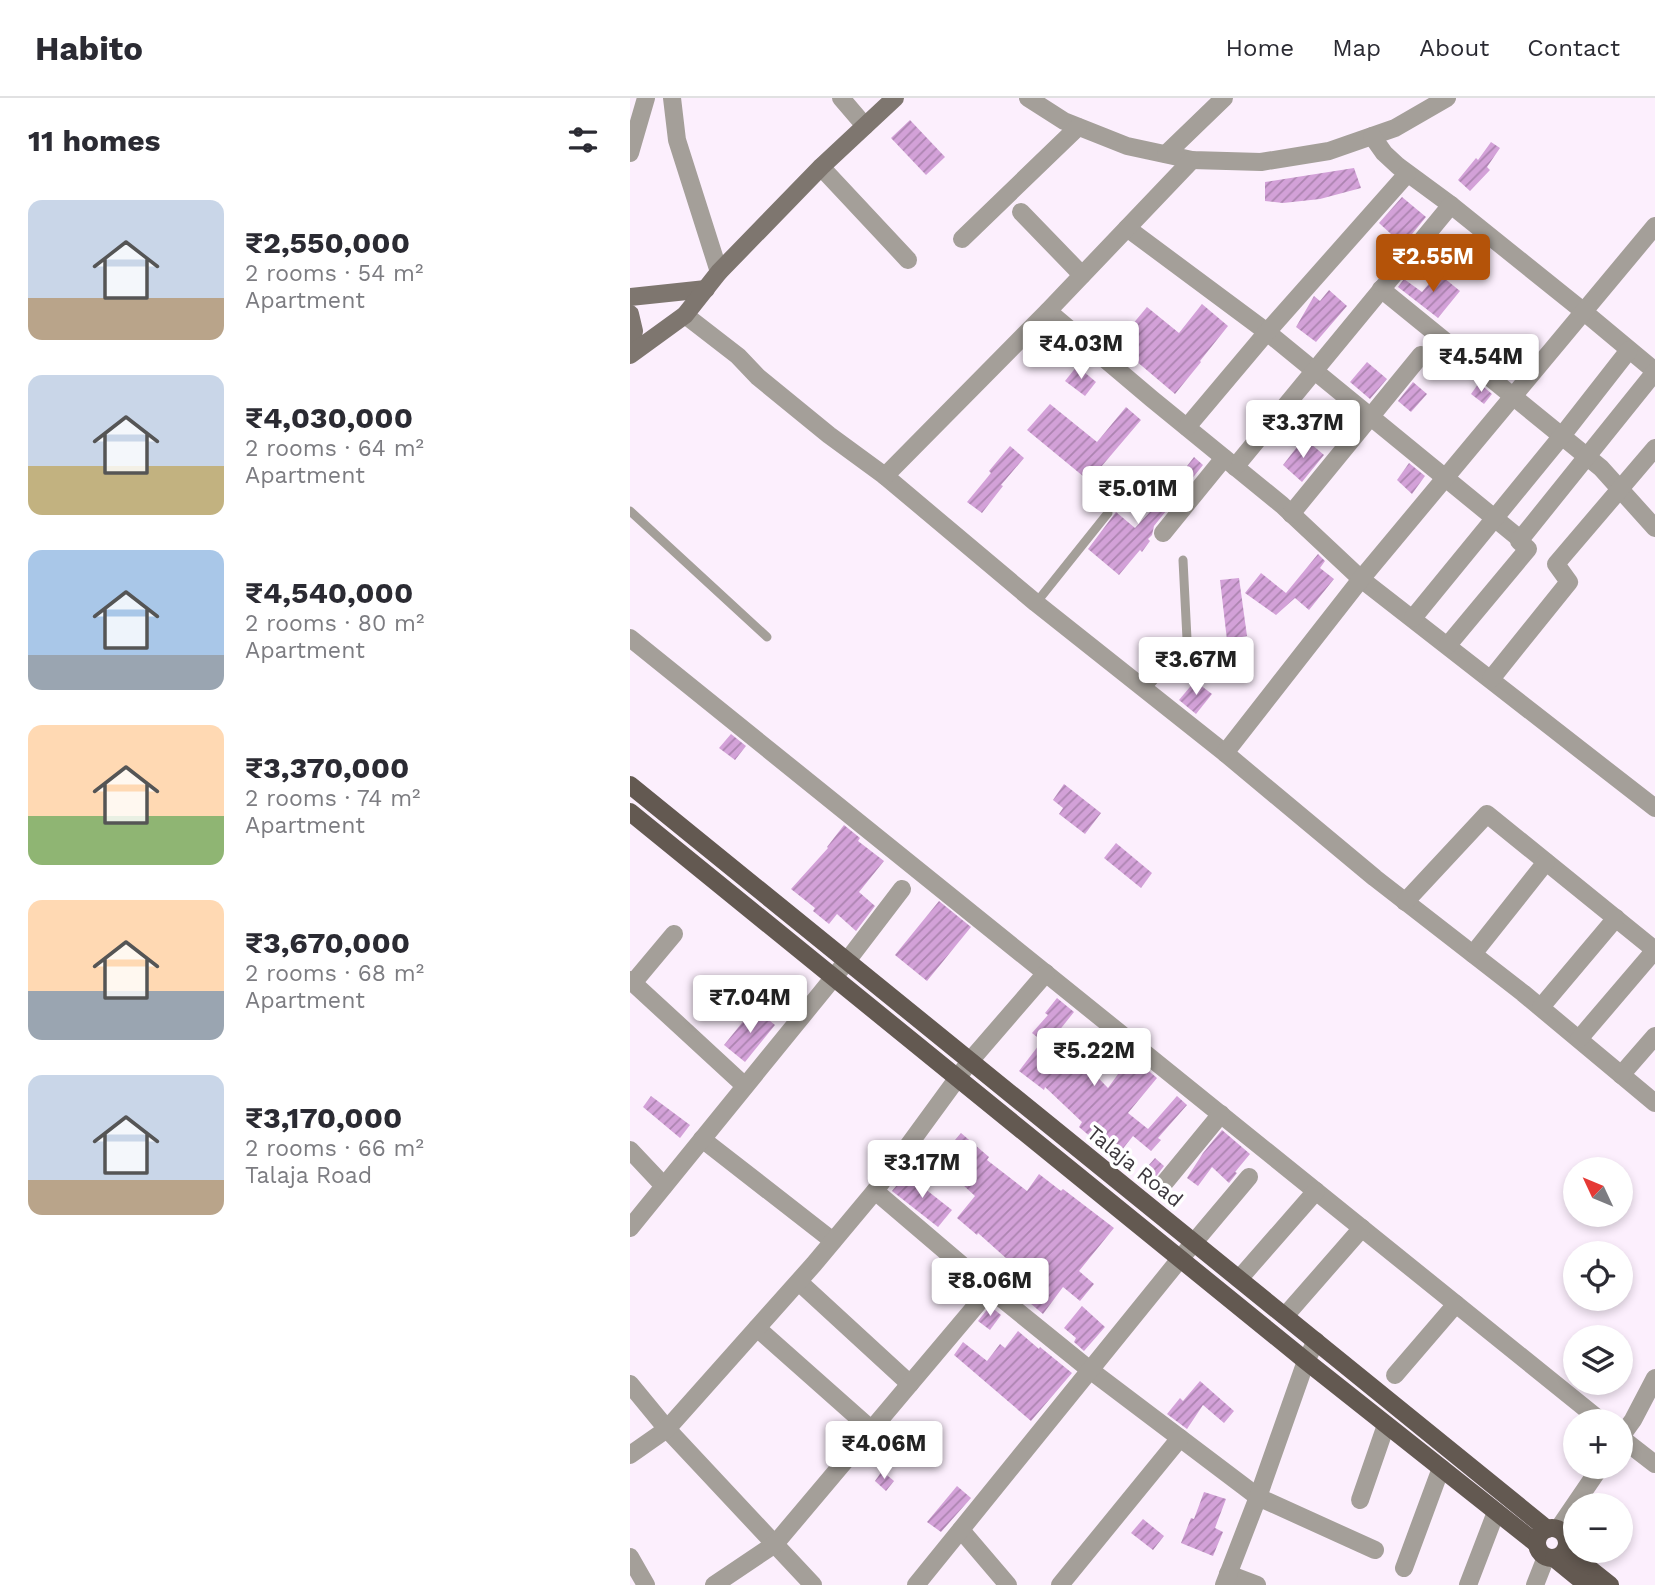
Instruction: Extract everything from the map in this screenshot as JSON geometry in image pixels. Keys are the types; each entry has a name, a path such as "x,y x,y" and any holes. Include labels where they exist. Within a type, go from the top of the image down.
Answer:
{"main road":[{"name":"Talaja Road","path":"633,800 847,961 1194,1243 1553,1529"},
{"name":"Talaja Road","path":"633,800 833,977 1306,1362 1551,1552 1587,1585"},
{"path":"1553,1529 1565,1535 1568,1545 1551,1552 1539,1535 1553,1529"},
{"name":"Talaja Road","path":"1551,1552 1610,1585"}],"street":[{"path":"630,153 646,98"},
{"path":"672,98 677,140 719,272"},
{"path":"841,98 865,126"},
{"path":"630,352 685,315 719,272 821,167 895,98"},
{"path":"1028,98 1065,121 1127,146 1192,160 1261,162 1329,151 1395,128 1447,98"},
{"path":"1166,154 1224,98"},
{"path":"962,239 1079,127"},
{"path":"1372,136 1384,153 1408,174 1451,205 1655,371 1520,539"},
{"path":"885,476 1192,160"},
{"path":"821,167 908,260"},
{"path":"1187,428 1267,332 1408,174"},
{"path":"1163,533 1313,370 1451,205"},
{"path":"1021,212 1082,275"},
{"path":"1225,753 1362,579 1655,226"},
{"path":"1127,228 1267,332 1520,539 1528,549 1448,645"},
{"path":"630,296 706,289"},
{"path":"1381,289 1601,468 1655,528"},
{"path":"1048,311 1292,514 1362,579 1655,808"},
{"path":"630,314 634,331 630,352"},
{"path":"685,315 1405,902 1541,1007 1655,1103"},
{"path":"1413,618 1629,350"},
{"path":"1292,514 1420,355"},
{"path":"1491,679 1569,582 1556,564 1655,448"},
{"path":"630,638 1586,1409"},
{"path":"1405,902 1487,814 1655,950 1579,1040"},
{"path":"1473,954 1546,862"},
{"path":"630,1228 847,961 902,889"},
{"path":"1541,1007 1616,918"},
{"path":"674,934 632,981 744,1086"},
{"path":"630,1455 667,1429 799,1282 875,1191 957,1077 1046,973"},
{"path":"1621,1075 1655,1036"},
{"path":"1161,1187 1221,1114"},
{"path":"702,1139 833,1241"},
{"path":"630,1150 664,1186"},
{"path":"916,1585 1249,1177"},
{"path":"875,1191 1090,1370 1258,1497 1375,1550"},
{"path":"1239,1279 1316,1191"},
{"path":"1285,1316 1362,1228"},
{"path":"799,1282 910,1384"},
{"path":"714,1585 775,1544 990,1289"},
{"path":"1395,1375 1456,1304"},
{"path":"757,1328 872,1430"},
{"path":"1257,1585 1226,1580 1316,1341"},
{"path":"1633,1420 1655,1378"},
{"path":"630,1384 667,1429 814,1585"},
{"path":"1360,1500 1386,1425"},
{"path":"1060,1585 1180,1438"},
{"path":"1633,1447 1655,1464"},
{"path":"1404,1568 1441,1468"},
{"path":"1553,1529 1591,1479"},
{"path":"1468,1585 1496,1512"},
{"path":"961,1530 1008,1585"},
{"path":"1535,1585 1551,1552"},
{"path":"630,1557 646,1585"}],"lane":[{"path":"630,510 767,637"},
{"path":"1036,603 1108,513"},
{"path":"1145,691 1182,649 1187,639 1183,560"}],"building":[{"path":"910,120 945,157 926,175 891,138"},
{"path":"1491,142 1500,148 1487,167 1490,170 1470,191 1458,180"},
{"path":"1354,168 1361,188 1320,199 1283,203 1265,201 1265,182"},
{"path":"1402,197 1426,217 1403,245 1379,223"},
{"path":"1438,273 1460,291 1438,318 1398,287 1404,279 1422,292"},
{"path":"1329,290 1347,306 1316,342 1296,327 1314,296 1320,301"},
{"path":"1202,304 1228,326 1175,394 1116,344 1147,307 1179,333"},
{"path":"1367,362 1387,379 1370,399 1350,382"},
{"path":"1077,366 1096,382 1085,396 1065,381"},
{"path":"1413,382 1427,394 1411,412 1398,401"},
{"path":"1479,383 1492,394 1484,404 1471,394"},
{"path":"1050,404 1097,442 1126,407 1141,420 1089,481 1027,430"},
{"path":"1304,438 1324,455 1302,482 1283,465"},
{"path":"1010,446 1024,458 982,513 967,502"},
{"path":"1194,457 1203,465 1154,526 1148,539 1150,541 1142,552 1140,550 1119,575 1088,549 1116,512 1135,528 1163,498 1158,495 1173,476 1177,479"},
{"path":"1409,463 1425,476 1412,494 1397,480"},
{"path":"1318,554 1325,561 1320,568 1334,579 1309,610 1295,598 1276,615 1245,593 1261,573 1286,593"},
{"path":"1239,578 1247,636 1227,640 1220,580"},
{"path":"1195,681 1212,694 1196,714 1179,700"},
{"path":"731,734 746,746 735,760 719,748"},
{"path":"1064,784 1101,813 1085,834 1059,814 1063,808 1053,800"},
{"path":"844,825 860,838 858,841 884,861 859,892 875,906 856,931 837,914 829,924 813,911 815,908 791,889 828,848"},
{"path":"1116,843 1152,873 1141,888 1104,858"},
{"path":"939,901 971,927 927,981 895,955"},
{"path":"1057,998 1074,1012 1058,1032 1074,1045 1071,1050 1108,1088 1131,1056 1157,1078 1128,1113 1148,1129 1177,1096 1187,1105 1158,1138 1161,1140 1151,1151 1133,1136 1117,1156 1079,1127 1082,1122 1045,1087 1044,1090 1019,1071 1042,1041 1032,1033 1048,1015 1045,1013"},
{"path":"754,1008 775,1025 745,1062 724,1045"},
{"path":"651,1096 690,1125 680,1138 643,1107"},
{"path":"1222,1130 1250,1154 1229,1183 1212,1167 1198,1186 1187,1178"},
{"path":"961,1133 989,1157 987,1160 1027,1191 1039,1174 1114,1228 1079,1271 1094,1284 1080,1301 1063,1287 1043,1314 1024,1298 1022,1301 993,1276 1007,1259 957,1218 975,1196 937,1161"},
{"path":"1155,1158 1164,1166 1151,1183 1141,1174"},
{"path":"906,1174 952,1210 938,1227 892,1191"},
{"path":"990,1306 1001,1315 990,1330 978,1321"},
{"path":"1082,1306 1105,1327 1084,1351 1074,1342 1076,1338 1064,1328"},
{"path":"1018,1331 1072,1373 1031,1421 954,1355 963,1342 987,1361 1000,1344 1005,1348"},
{"path":"1200,1381 1234,1411 1224,1423 1203,1405 1187,1429 1167,1414 1180,1398 1183,1401"},
{"path":"889,1429 921,1457 915,1465 880,1439"},
{"path":"882,1471 894,1481 886,1491 875,1481"},
{"path":"957,1486 971,1498 941,1532 927,1522"},
{"path":"1204,1492 1226,1499 1215,1528 1223,1532 1213,1556 1181,1543"},
{"path":"1143,1519 1164,1536 1153,1550 1131,1533"}]}
